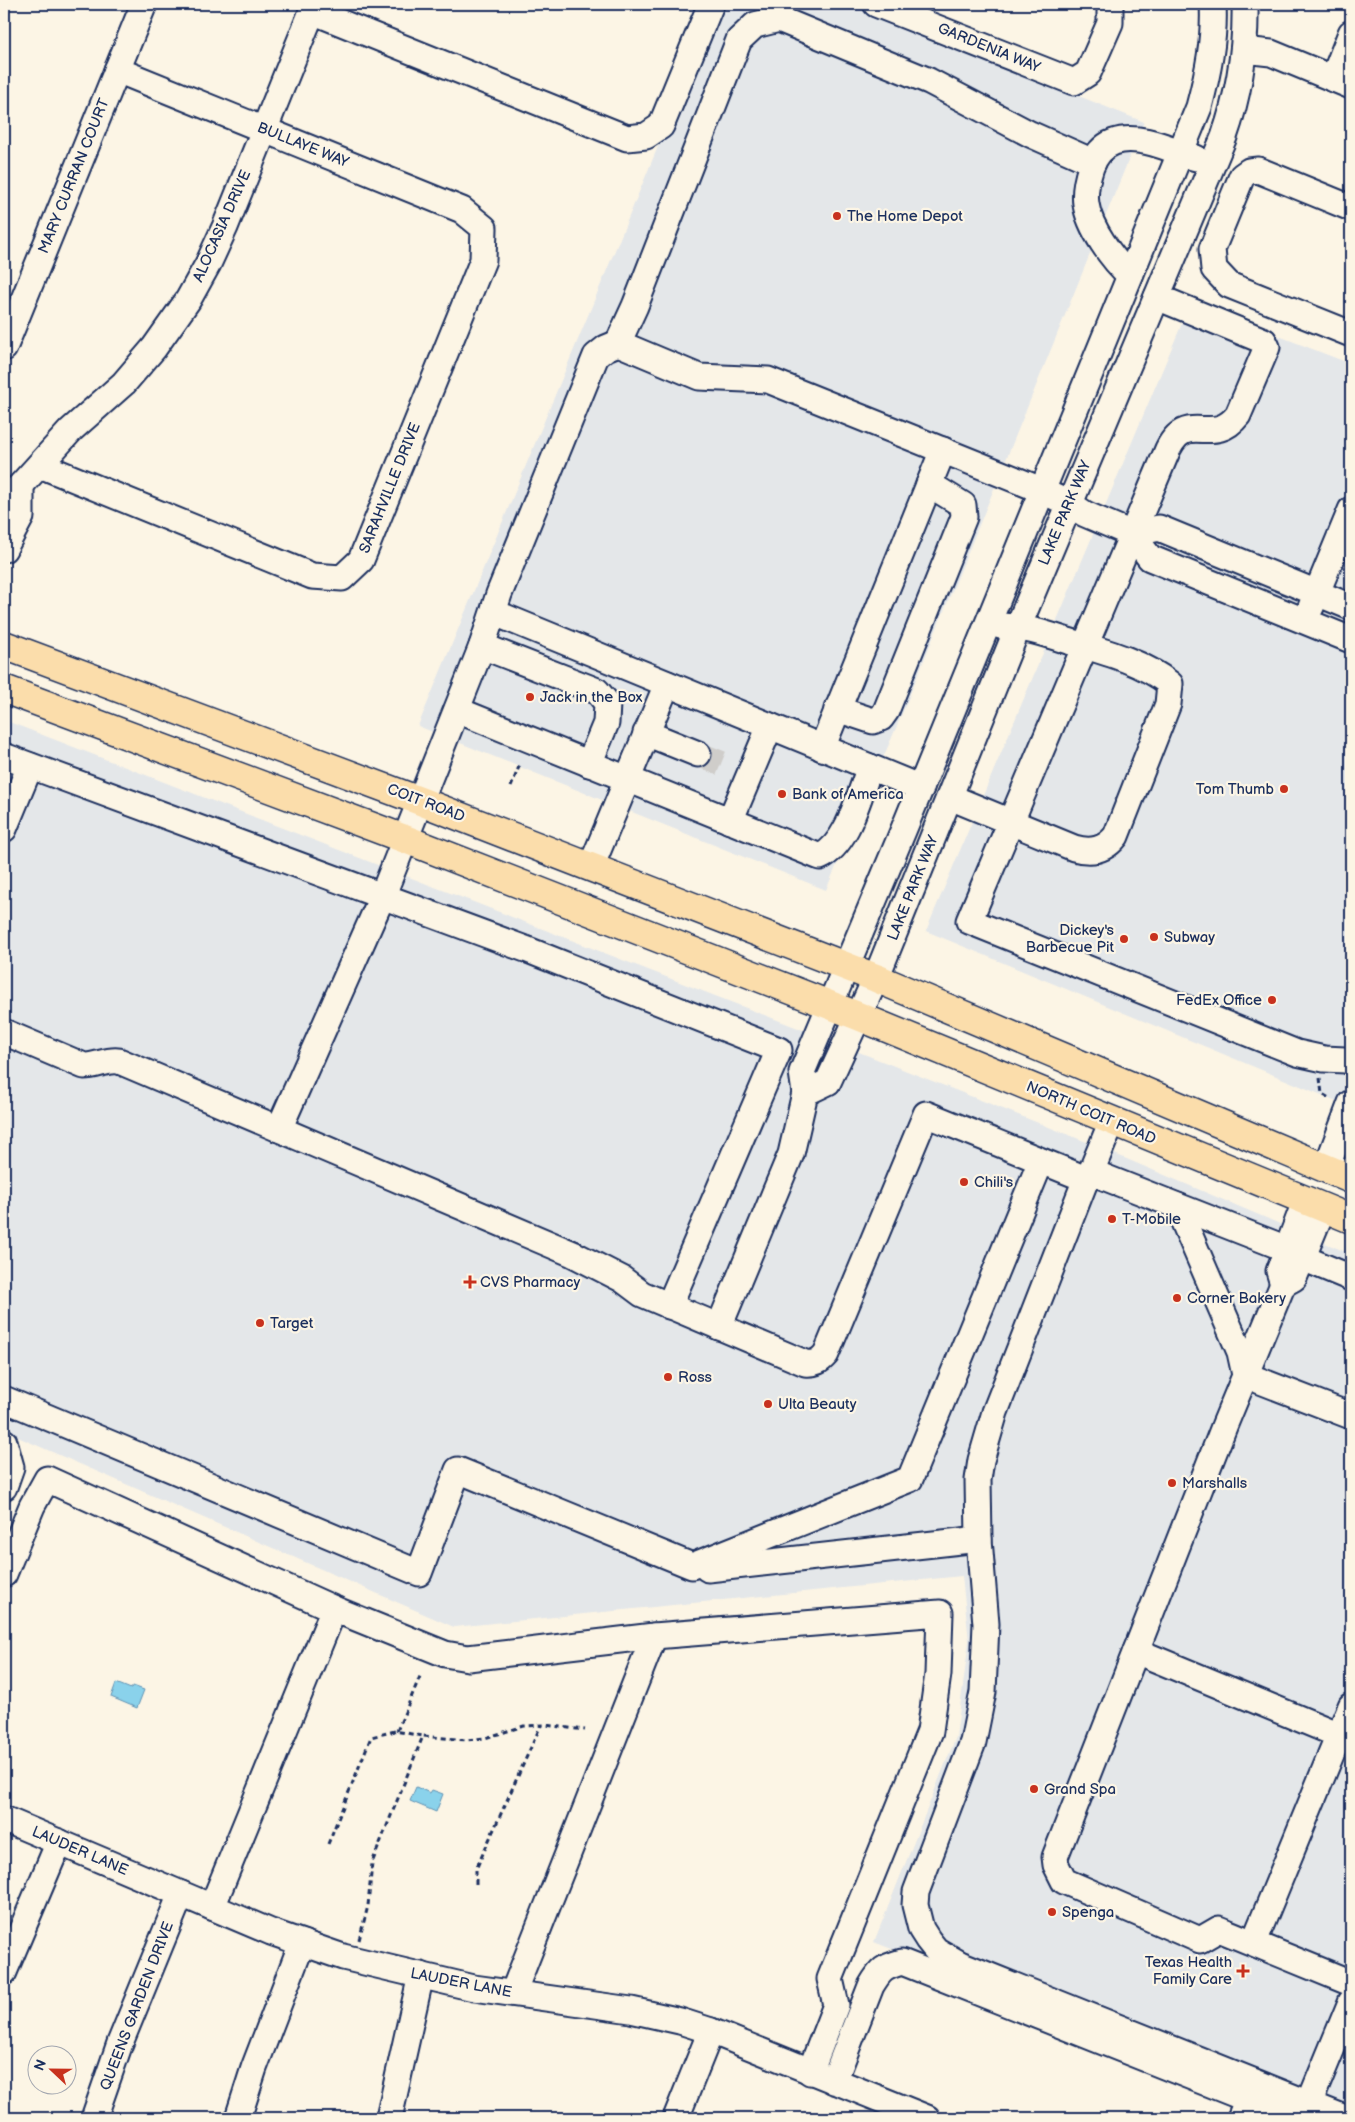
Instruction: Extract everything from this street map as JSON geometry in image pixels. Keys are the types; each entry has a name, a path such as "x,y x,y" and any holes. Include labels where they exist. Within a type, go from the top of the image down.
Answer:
{"main road":[{"name":"COIT ROAD","path":"4,645 420,801 846,967"},
{"path":"4,689 405,839 830,1006"},
{"path":"846,967 1351,1179"},
{"name":"NORTH COIT ROAD","path":"830,1006 1351,1220"},
{"path":"1314,1205 1326,1169"}],"street":[{"name":"MARY CURRAN COURT","path":"4,348 144,4"},
{"path":"313,7 627,138 646,136 661,126 711,4"},
{"name":"GARDENIA WAY","path":"876,4 1074,82 1088,73 1110,23 1110,4"},
{"name":"LAKE PARK WAY","path":"719,1327 786,1170 795,1140 805,1093 802,1072 921,788 1199,107 1210,64 1214,22 1213,4"},
{"name":"LAKE PARK WAY","path":"805,1093 828,1082 876,978 1018,626 1213,164 1231,116 1244,50 1245,4"},
{"name":"ALOCASIA DRIVE","path":"4,549 20,517 12,492 40,465 71,430 124,383 154,348 188,300 208,264 225,227 313,7"},
{"path":"618,344 635,306 739,40 755,25 779,19 929,81 1030,134 1093,162"},
{"path":"1244,50 1271,53 1342,82 1351,33"},
{"name":"BULLAYE WAY","path":"117,70 462,210 484,228"},
{"path":"1130,275 1108,251 1090,217 1086,205 1085,190 1093,162 1102,149 1113,142 1127,139 1140,140 1213,164"},
{"path":"1351,208 1258,170 1250,170 1242,176 1212,249 1214,269 1229,285 1351,334"},
{"name":"SARAHVILLE DRIVE","path":"40,465 312,576 342,578 361,560 472,288 483,260 484,228"},
{"path":"1157,297 1264,341 1267,347 1238,415 1230,425 1217,430 1192,430 1178,436 1168,449 969,921 1297,1054 1351,1062"},
{"path":"279,1129 382,897 495,614 499,594 596,356 606,348 618,344 699,376 768,380 943,450 1070,504 1085,514 1132,534 1150,558 1351,640"},
{"path":"822,748 943,450"},
{"path":"837,709 873,721 881,718 886,711 964,517 963,505 929,484"},
{"path":"1305,621 1351,510"},
{"path":"1132,534 1159,528 1351,607"},
{"path":"495,614 921,788"},
{"path":"950,797 1084,851 1097,850 1109,846 1116,836 1168,704 1170,684 1158,674 1086,645 1037,630 1018,626 986,625"},
{"path":"482,646 597,691 607,703 606,723 588,764"},
{"path":"591,867 667,684"},
{"path":"457,710 820,857 829,853 844,834 870,767"},
{"path":"730,821 740,771 770,726"},
{"path":"646,733 698,754"},
{"path":"4,756 528,950 780,1050 669,1306"},
{"path":"4,829 30,766"},
{"path":"4,1032 84,1066 93,1066 112,1060 119,1061 573,1254 604,1268 642,1294 805,1363 821,1360 826,1354 926,1114 1041,1161 1178,1206 1351,1278"},
{"path":"1326,1169 1342,1102"},
{"path":"1112,1121 1088,1176 986,1436 978,1480 979,1539 986,1624 983,1692 979,1717 970,1750 916,1892 916,1917 921,1929 936,1950 960,1964 1302,2111"},
{"path":"692,1566 910,1479 1041,1161"},
{"path":"1314,1205 1295,1254 1279,1271 1283,1284 1245,1375 1055,1856 1056,1865 1064,1881 1200,1940 1219,1929 1351,1983"},
{"path":"1178,1206 1240,1352 1245,1375"},
{"path":"1245,1375 1351,1416"},
{"path":"4,1399 419,1573 458,1470 692,1566 708,1568 979,1539"},
{"path":"4,1442 11,1467 4,1487"},
{"path":"4,1574 32,1506 47,1479 334,1609 445,1654 468,1658 654,1636 940,1613 938,1674 930,1731 830,1979 836,2005 810,2072"},
{"path":"212,1907 334,1609"},
{"path":"513,1993 654,1636"},
{"path":"1136,1651 1345,1737"},
{"path":"1254,1942 1345,1737 1351,1706"},
{"name":"LAUDER LANE","path":"4,1819 302,1943 350,1958 474,1988 631,2010 680,2021 711,2031 927,2118"},
{"path":"4,1972 59,1842"},
{"name":"QUEENS GARDEN DRIVE","path":"94,2118 120,2043 181,1894"},
{"path":"238,2118 254,2068 302,1943"},
{"path":"834,2081 871,1986 879,1972 888,1966 902,1962 1244,2109 1302,2111 1345,2118"},
{"path":"389,2118 421,1976"},
{"path":"1302,2111 1351,2002"},
{"path":"676,2118 711,2031"}],"path":[{"path":"511,787 520,764"},
{"path":"1320,1072 1322,1094 1342,1102"},
{"path":"397,1732 421,1674"},
{"path":"328,1844 371,1737 397,1732 466,1740 484,1738 524,1726 541,1725 558,1725 585,1730"},
{"path":"476,1884 476,1869 541,1725"},
{"path":"350,1958 362,1934 366,1919 372,1863 423,1736"}],"shaded area":[{"path":"717,4 847,4 1144,122 899,721 826,890 418,726"},
{"path":"1191,302 1351,364 1351,1107 926,931"},
{"path":"4,720 1084,1141 1351,1254 1351,2088 1339,2118 1315,2118 874,1942 956,1737 969,1641 962,1576 454,1627 4,1431"}],"water":[{"path":"116,1683 131,1689 133,1686 144,1690 137,1708 111,1697"},
{"path":"416,1787 430,1793 432,1790 443,1794 436,1812 410,1801"}],"tunnel":[{"path":"698,754 730,767"}],"place":[{"name":"The Home Depot","path":"837,216"},
{"name":"Jack in the Box","path":"530,697"},
{"name":"Tom Thumb","path":"1284,789"},
{"name":"Bank of America","path":"782,794"},
{"name":"Subway","path":"1154,937"},
{"name":"Dickey's Barbecue Pit","path":"1124,939"},
{"name":"FedEx Office","path":"1272,1000"},
{"name":"Chili's","path":"964,1182"},
{"name":"T-Mobile","path":"1112,1219"},
{"name":"CVS Pharmacy","path":"470,1282"},
{"name":"Corner Bakery","path":"1177,1298"},
{"name":"Target","path":"260,1323"},
{"name":"Ross","path":"668,1377"},
{"name":"Ulta Beauty","path":"768,1404"},
{"name":"Marshalls","path":"1172,1483"},
{"name":"Grand Spa","path":"1034,1789"},
{"name":"Spenga","path":"1052,1912"},
{"name":"Texas Health Family Care","path":"1243,1971"}]}
